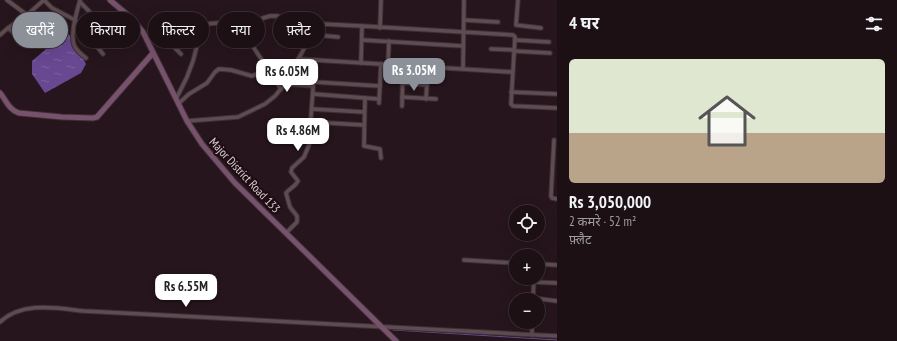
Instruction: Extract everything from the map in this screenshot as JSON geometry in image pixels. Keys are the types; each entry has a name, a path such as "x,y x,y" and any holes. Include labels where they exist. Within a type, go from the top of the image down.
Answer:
{"main road":[{"name":"Major District Road 133","path":"110,0 137,24 147,40 187,121 202,144 218,164 396,341"},
{"path":"0,93 10,108 15,112 62,117 93,118 102,112 153,53"}],"street":[{"path":"7,0 23,12"},
{"path":"30,12 44,0 52,8 75,20 103,54"},
{"path":"380,28 381,0"},
{"path":"462,69 464,0"},
{"path":"518,0 516,25 541,28"},
{"path":"80,1 75,20 73,38 75,48 86,58"},
{"path":"80,1 90,12"},
{"path":"464,20 498,22"},
{"path":"177,101 193,61 202,26 205,24 217,23"},
{"path":"325,24 513,35 515,36 515,40 511,104 513,106 557,108"},
{"path":"1,34 12,25"},
{"path":"361,63 362,26"},
{"path":"8,28 12,31"},
{"path":"325,36 338,37"},
{"path":"362,40 463,46"},
{"path":"515,40 549,42"},
{"path":"388,64 389,41"},
{"path":"176,48 181,54"},
{"path":"254,48 281,89"},
{"path":"187,121 238,117 265,104 281,89 304,48"},
{"path":"491,49 550,53"},
{"path":"298,59 512,72"},
{"path":"286,233 296,225 297,222 297,216 290,207 286,193 288,190 296,186 298,181 291,172 292,168 304,157 307,150 311,122 315,60"},
{"path":"313,94 365,98 379,101 381,64"},
{"path":"402,65 402,106"},
{"path":"426,99 428,67"},
{"path":"177,101 207,83 219,69 231,70 252,76 268,70"},
{"path":"402,83 427,85"},
{"path":"284,84 380,86"},
{"path":"511,92 557,94"},
{"path":"402,97 436,99"},
{"path":"365,98 364,146 380,149 381,158"},
{"path":"312,109 364,112"},
{"path":"311,122 364,125"},
{"path":"554,140 551,196 552,198 557,199"},
{"path":"464,260 509,263"},
{"path":"545,264 557,265"},
{"path":"545,281 557,283"},
{"path":"545,300 557,300"},
{"path":"0,322 17,310 52,308 84,311 557,336"},
{"path":"532,329 532,335"}],"water":[{"path":"68,34 73,38 76,48 78,48 86,64 81,73 45,93 32,74 32,61 47,48 68,48"}],"waterway":[{"path":"393,330 557,340"}]}
